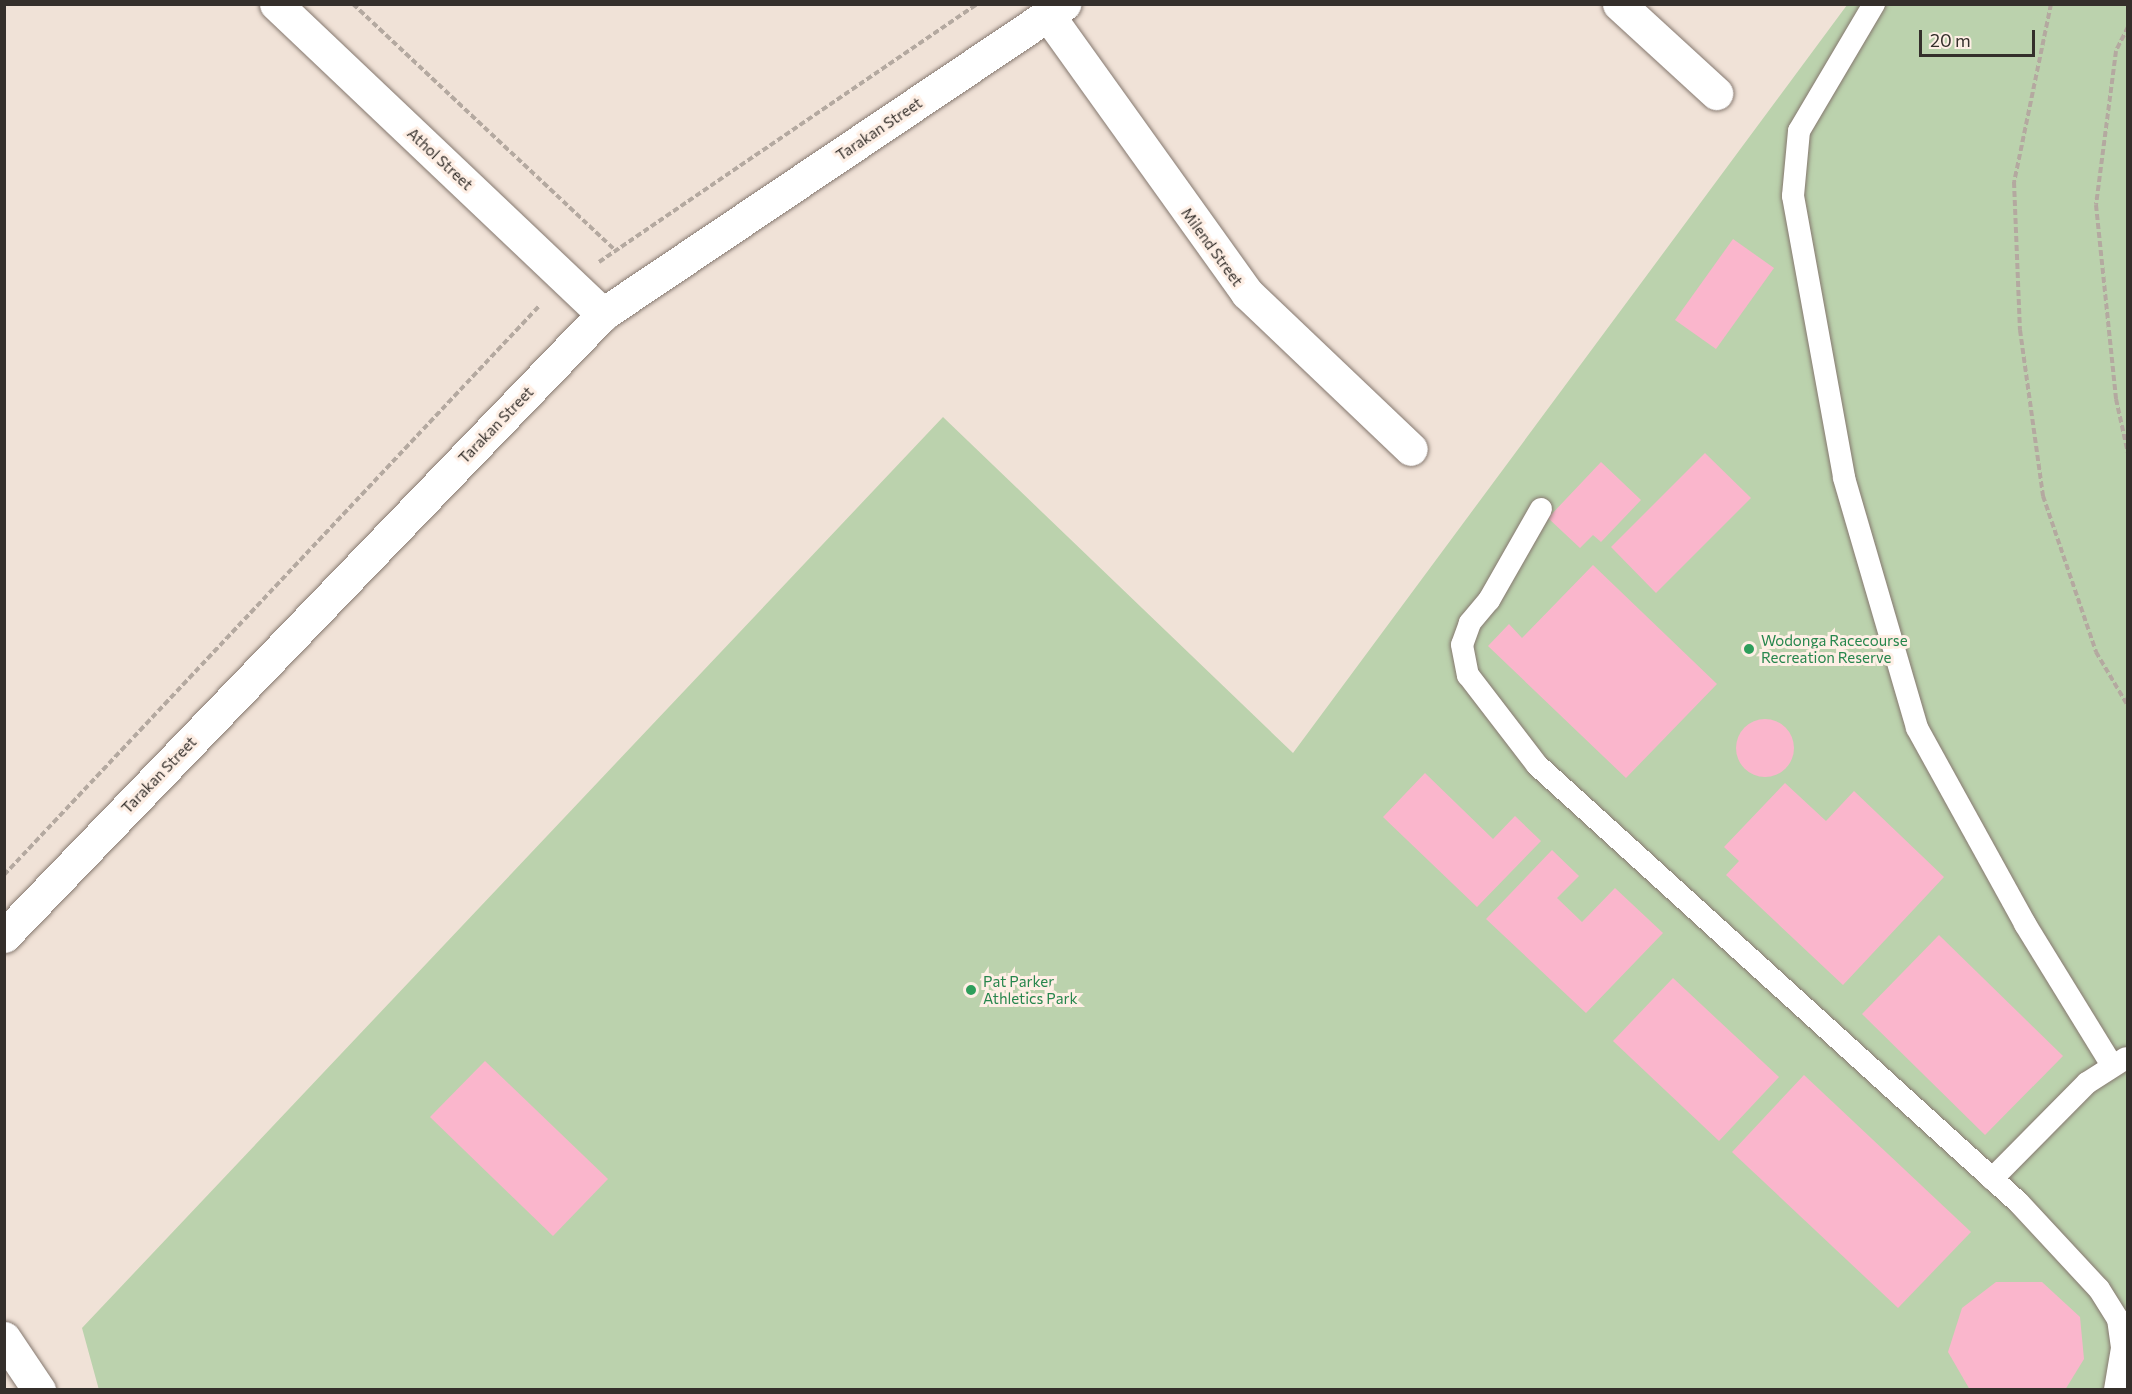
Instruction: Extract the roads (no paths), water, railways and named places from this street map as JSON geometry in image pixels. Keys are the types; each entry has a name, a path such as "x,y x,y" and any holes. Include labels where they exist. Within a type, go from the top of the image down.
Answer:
{"street":[{"name":"Athol Street","path":"276,4 603,314"},
{"path":"1619,4 1716,93"},
{"name":"Tarakan Street","path":"4,936 603,314 1056,10"},
{"name":"Milend Street","path":"1056,10 1247,293 1411,449"},
{"path":"4,1338 39,1389"}],"lane":[{"path":"1874,4 1799,131 1794,196 1844,478 1917,728 2007,894 2119,1061 2087,1083 1992,1179"},
{"path":"1541,509 1490,600 1470,623 1462,645 1468,675 1484,700 1537,765 1992,1179 2099,1289 2123,1319 2122,1348 2115,1389"}],"place":[{"name":"Wodonga Racecourse Recreation Reserve","path":"1749,649"},
{"name":"Pat Parker Athletics Park","path":"971,990"}]}
